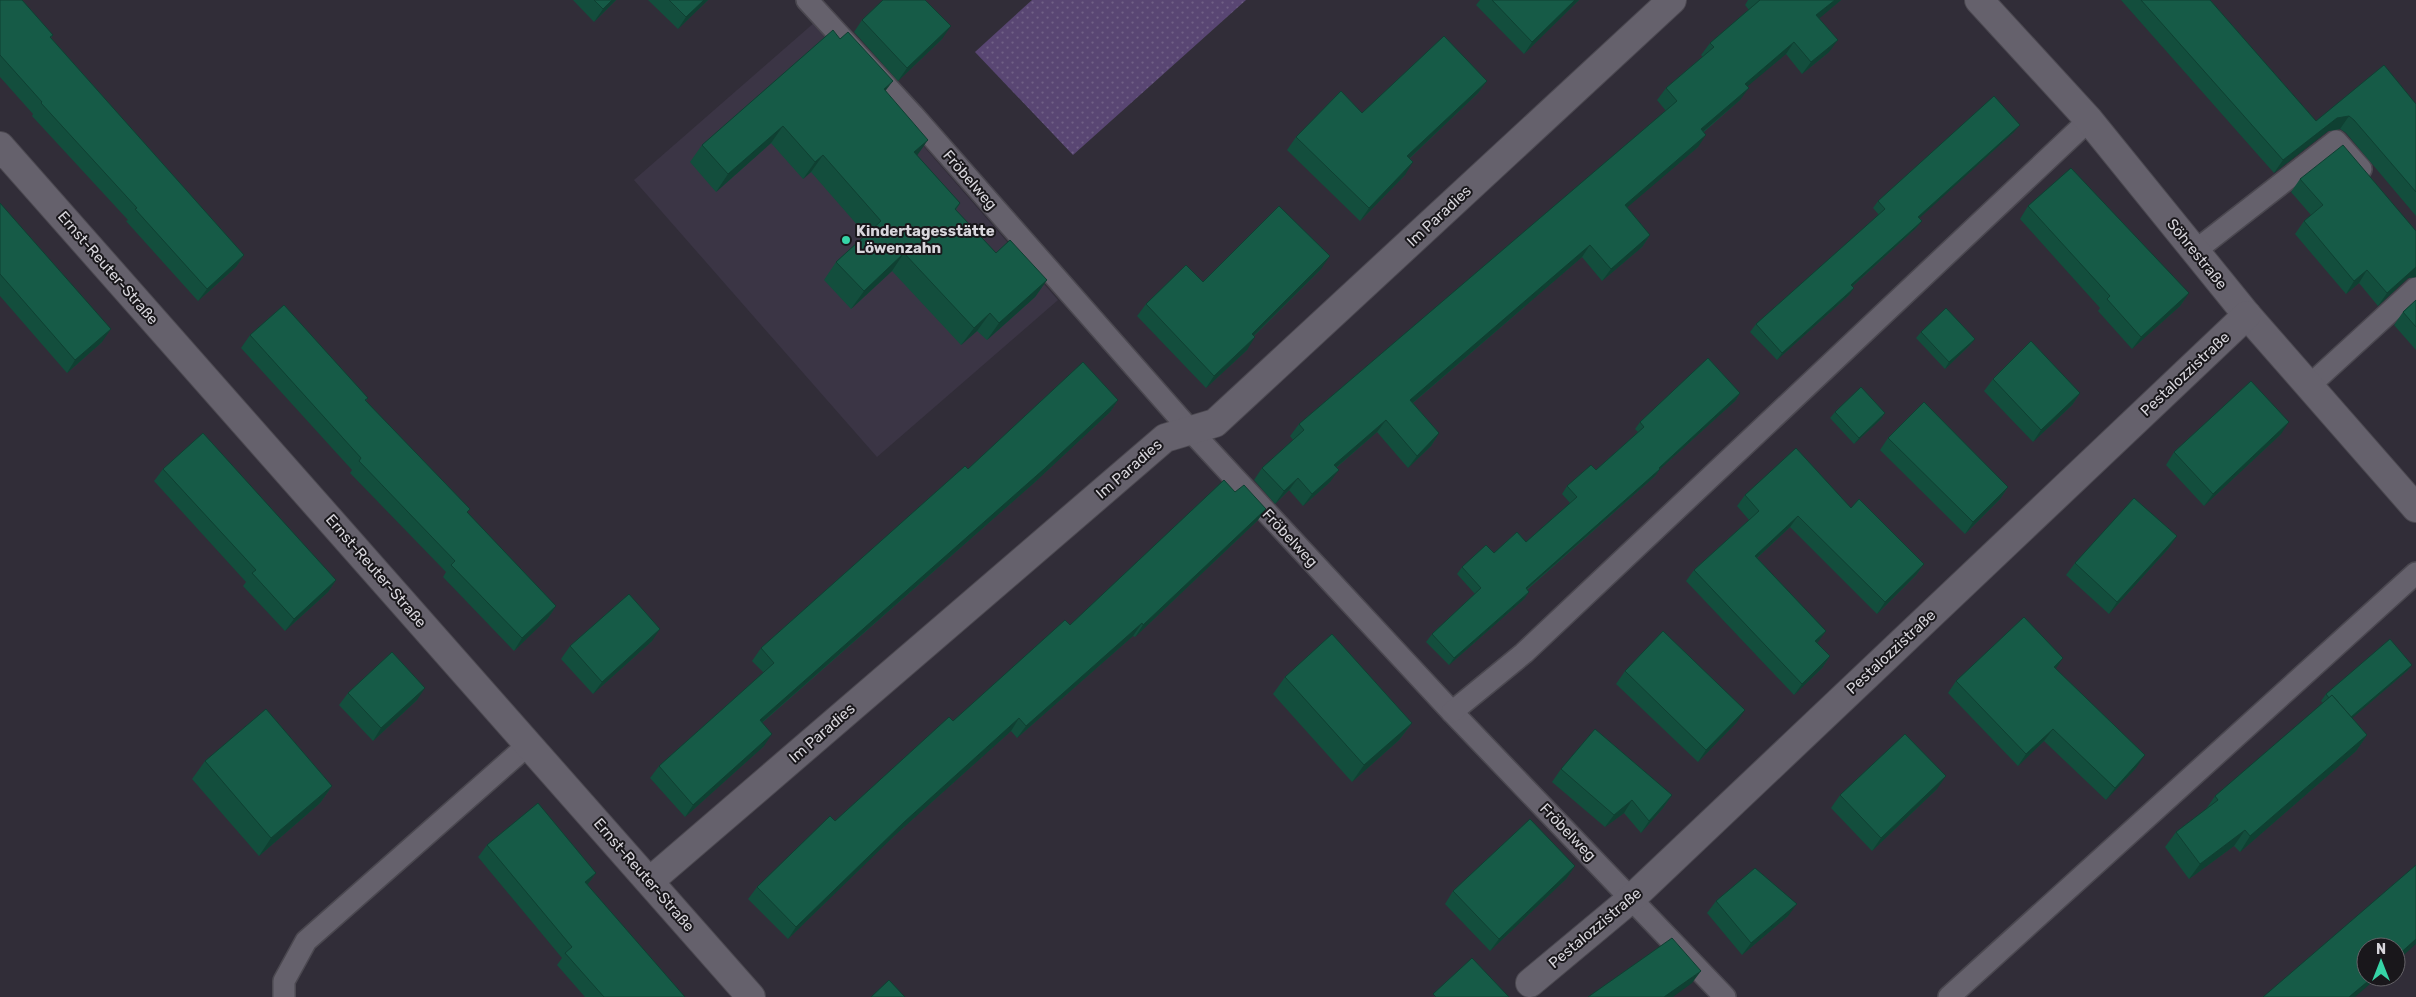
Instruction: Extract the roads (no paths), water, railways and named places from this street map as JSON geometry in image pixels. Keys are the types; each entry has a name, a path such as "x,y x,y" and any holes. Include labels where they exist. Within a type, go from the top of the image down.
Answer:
{"street":[{"name":"Im Paradies","path":"650,881 1166,438 1215,423 1672,0"},
{"name":"Söhrestraße","path":"1979,0 2090,120 2247,315 2416,508"},
{"name":"Ernst-Reuter-Straße","path":"0,146 751,997"},
{"name":"Pestalozzistraße","path":"1530,983 1632,898 2247,315"}],"lane":[{"name":"Fröbelweg","path":"807,0 913,115 1191,431 1452,712 1725,997"},
{"path":"1452,712 1524,653 2090,120"},
{"path":"2195,251 2336,141 2373,184"},
{"path":"2309,386 2416,288"},
{"path":"1949,997 2416,573"},
{"path":"284,997 284,981 306,941 529,744"}],"place":[{"name":"Kindertagesstätte Löwenzahn","path":"846,240"}]}
